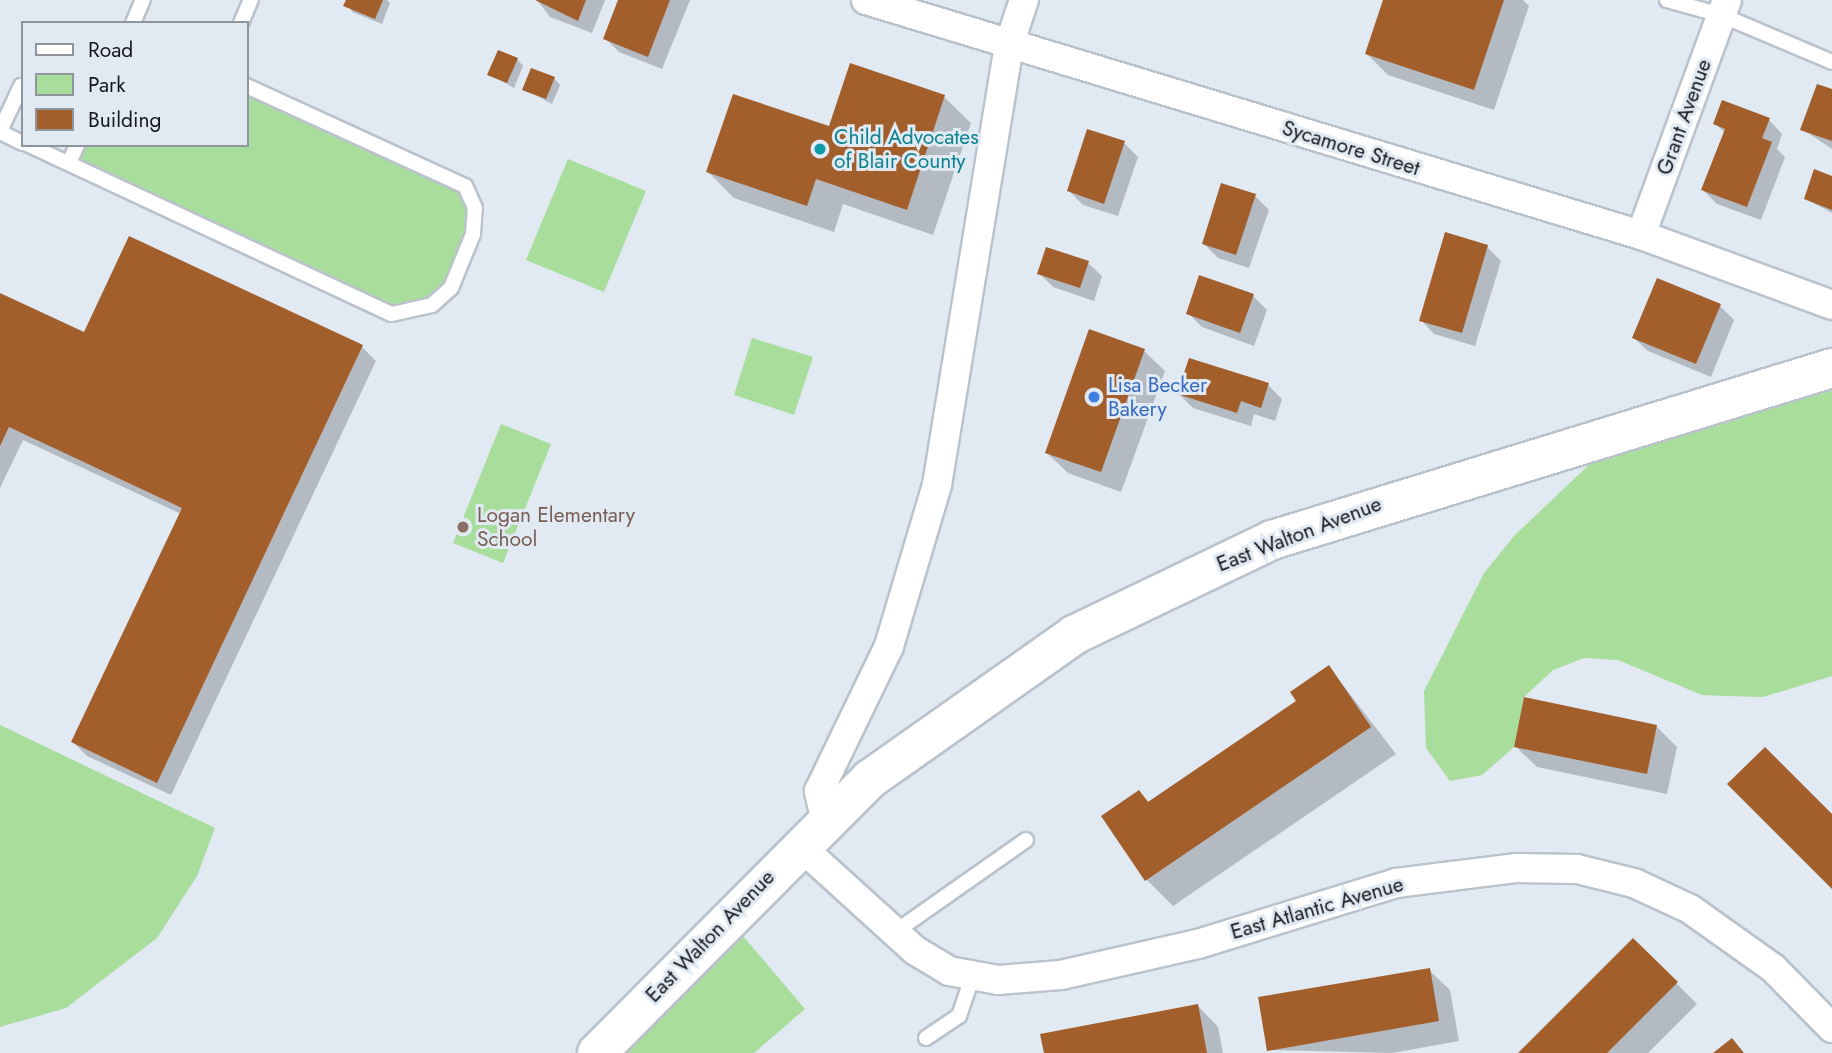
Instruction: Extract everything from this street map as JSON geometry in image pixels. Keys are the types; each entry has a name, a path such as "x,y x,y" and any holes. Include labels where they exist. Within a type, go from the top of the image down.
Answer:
{"main road":[{"name":"East Walton Avenue","path":"597,1053 813,834 937,726 1146,596 1272,540 1395,497 1832,368"}],"street":[{"name":"Sycamore Street","path":"866,0 1641,234 1832,305"},
{"path":"813,834 819,791 890,646 937,485 1009,45 1024,0"},
{"name":"Grant Avenue","path":"1641,234 1724,8"},
{"name":"East Atlantic Avenue","path":"813,834 895,932 949,971 998,980 1075,972 1198,944 1396,883 1517,868 1577,869 1634,883 1690,909 1773,968 1829,1015"}],"lane":[{"path":"134,21 144,0"},
{"path":"242,21 251,0"},
{"path":"1667,0 1724,8 1832,62"},
{"path":"21,86 0,132 21,142"},
{"path":"33,147 392,314 432,305 451,288 473,234 475,208 465,186 248,86"},
{"path":"69,163 76,147"},
{"path":"895,932 1026,840"},
{"path":"926,1038 959,1016 973,975"}],"green space":[{"path":"248,86 464,186 470,197 465,262 432,305 392,313 69,163 76,147 248,147"},
{"path":"568,159 646,191 604,292 526,260"},
{"path":"752,338 813,357 794,415 734,395"},
{"path":"1832,368 1832,676 1763,697 1702,695 1618,660 1584,658 1553,670 1524,697 1514,747 1482,775 1450,781 1426,748 1424,691 1484,573 1515,535 1611,444"},
{"path":"501,424 551,444 503,563 453,543"},
{"path":"0,725 215,828 197,876 157,938 66,1008 0,1027"},
{"path":"727,917 805,1009 754,1053 598,1053"}],"building":[{"path":"346,0 383,0 375,19 343,6"},
{"path":"535,0 586,0 578,21"},
{"path":"618,0 670,0 648,57 603,39"},
{"path":"1383,0 1504,0 1474,90 1365,54"},
{"path":"498,50 518,58 507,83 487,75"},
{"name":"Child Advocates of Blair County","path":"850,63 945,95 907,210 816,179 807,206 706,172 733,94 829,126"},
{"path":"531,68 555,77 546,99 522,90"},
{"path":"1817,84 1832,89 1832,141 1800,130"},
{"path":"1722,100 1770,118 1762,138 1772,142 1747,207 1701,190 1725,129 1713,124"},
{"path":"1087,129 1125,141 1104,204 1067,191"},
{"path":"1814,169 1832,176 1832,210 1804,199"},
{"path":"1221,183 1256,194 1236,255 1202,244"},
{"path":"1445,232 1488,245 1462,333 1419,321"},
{"path":"129,236 363,345 157,783 71,742 182,508 9,427 0,446 0,293 84,332"},
{"path":"1046,247 1089,261 1080,288 1037,274"},
{"path":"1199,275 1254,294 1240,333 1186,314"},
{"path":"1657,278 1721,304 1696,364 1632,338"},
{"path":"1089,329 1145,349 1101,472 1045,453"},
{"path":"1189,358 1269,383 1261,408 1241,401 1237,413 1177,394"},
{"path":"1329,665 1371,727 1145,881 1101,816 1139,790 1148,802 1296,701 1290,692"},
{"path":"1524,697 1657,725 1647,774 1514,747"},
{"path":"1765,747 1832,814 1832,889 1727,784"},
{"path":"1633,938 1678,982 1607,1053 1518,1053"},
{"path":"1430,968 1439,1021 1267,1051 1258,997"},
{"path":"1198,1004 1207,1053 1044,1053 1040,1034"},
{"path":"1732,1038 1744,1053 1713,1053"}],"place":[{"name":"Child Advocates of Blair County","path":"820,149"},
{"name":"Lisa Becker Bakery","path":"1094,397"},
{"name":"Logan Elementary School","path":"463,527"}]}
